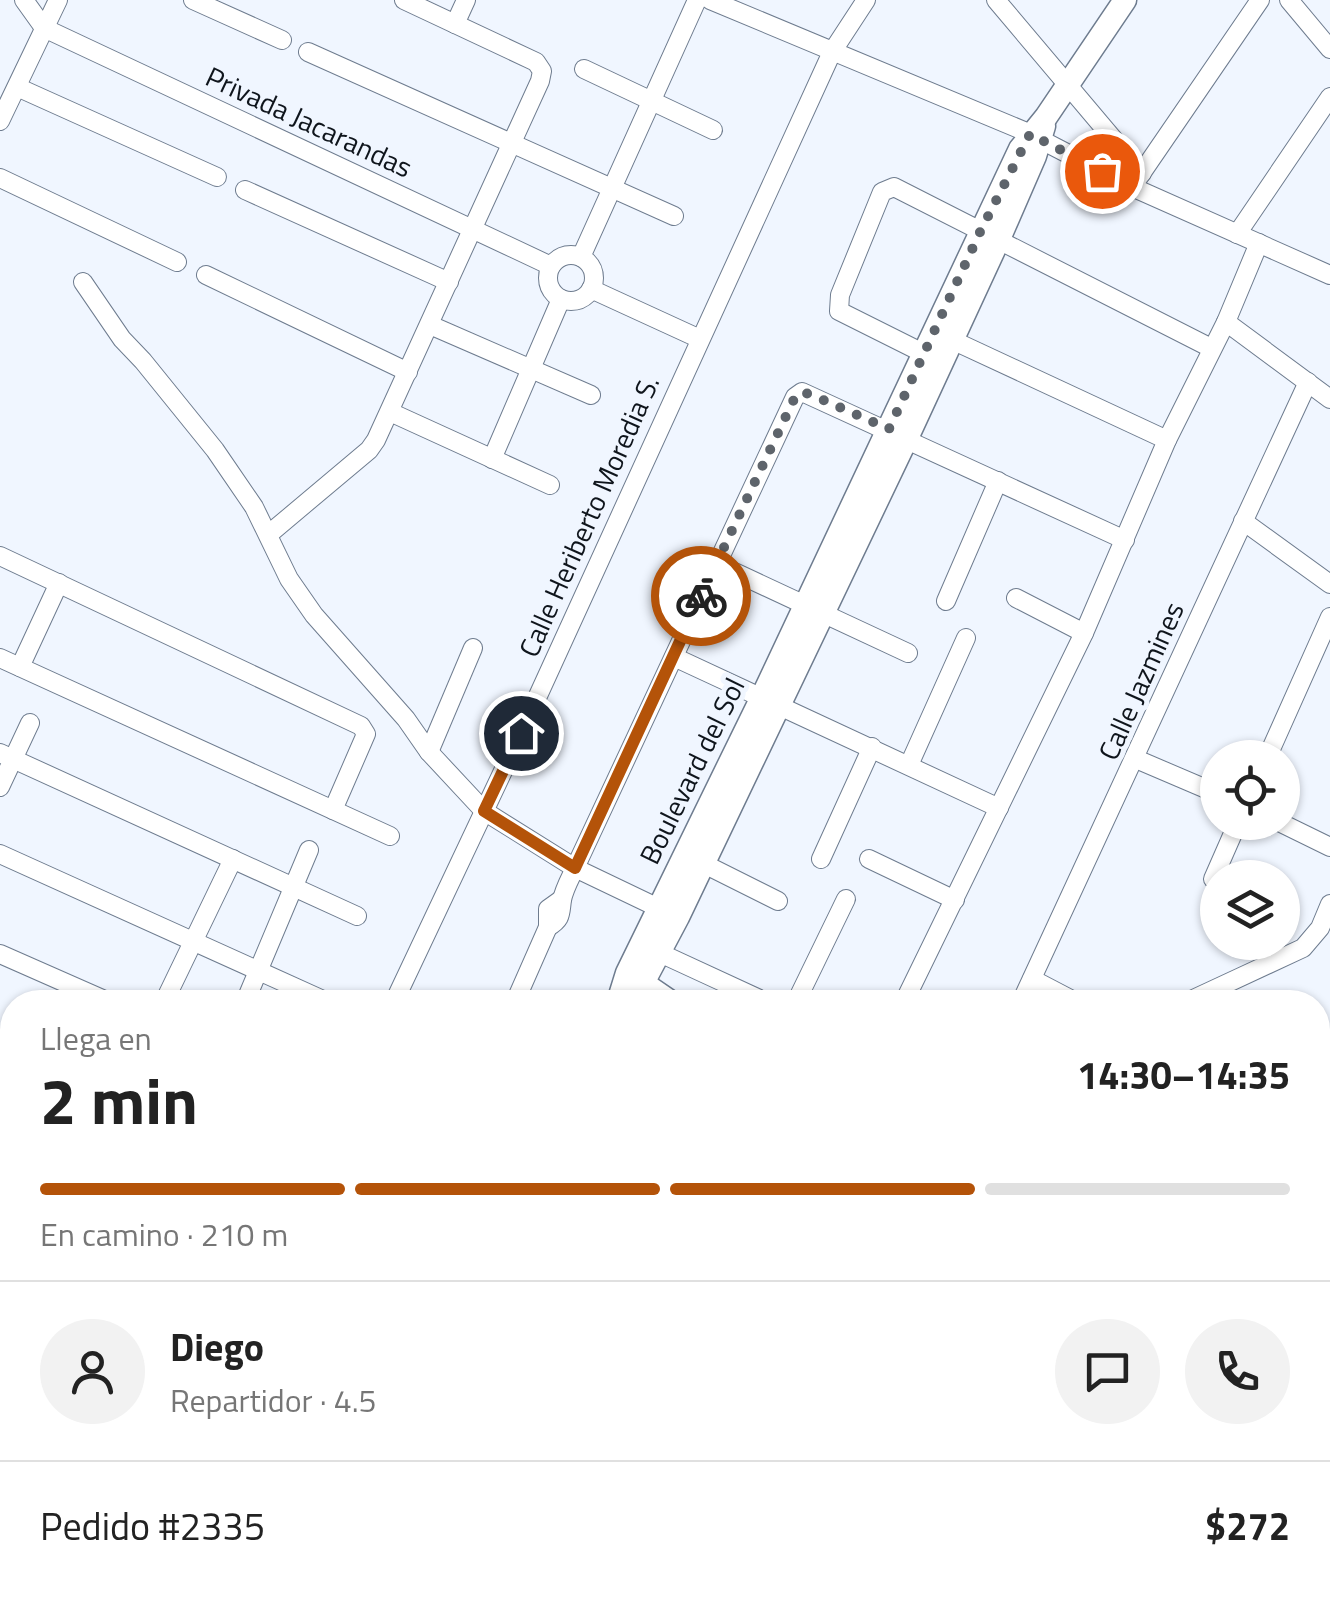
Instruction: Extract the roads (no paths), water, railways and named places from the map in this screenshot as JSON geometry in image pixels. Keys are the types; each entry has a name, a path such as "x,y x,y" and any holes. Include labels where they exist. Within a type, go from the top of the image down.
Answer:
{"street":[{"path":"24,0 44,28"},
{"path":"1,114 58,0"},
{"path":"193,0 282,40"},
{"path":"269,534 369,450 390,412 542,71 536,62 404,0"},
{"path":"456,24 466,0"},
{"path":"581,257 652,101 709,0 832,52 1039,130 1238,234 1330,275"},
{"name":"Calle Heriberto Moredia S.","path":"400,990 832,52 866,0"},
{"path":"996,0 1137,180"},
{"name":"Boulevard del Sol","path":"639,990 651,949 1039,130 1125,0"},
{"path":"1137,180 1260,0"},
{"path":"1289,0 1330,50"},
{"name":"Privada Jacarandas","path":"44,28 551,266"},
{"path":"308,52 674,216"},
{"path":"584,69 713,130"},
{"path":"17,86 217,177"},
{"path":"1238,234 1330,97"},
{"path":"0,178 177,262"},
{"path":"932,358 839,311 840,295 882,192 894,186 1211,348"},
{"path":"245,190 449,282"},
{"name":"Boulevard del Sol","path":"932,358 952,340 990,234"},
{"path":"910,990 1084,632 1167,440 1260,243"},
{"path":"564,256 581,257 590,265 594,277 591,289 572,302 561,299 551,291 551,266 564,256"},
{"path":"206,275 408,372"},
{"path":"83,282 122,339 144,360 215,450 269,534 289,579 314,616 406,719 429,752 484,811 575,868 669,913"},
{"path":"591,289 700,339"},
{"path":"492,459 561,299"},
{"path":"1226,322 1330,398"},
{"path":"430,324 591,395"},
{"path":"952,340 1167,440"},
{"name":"Calle Jazmines","path":"1027,990 1308,382"},
{"path":"520,990 548,927 558,922 562,899 575,868 795,397 802,392 898,433 1126,540"},
{"path":"390,412 550,485"},
{"path":"946,600 998,481"},
{"path":"1243,522 1330,584"},
{"path":"0,556 361,726 366,734 333,810"},
{"path":"715,563 908,653"},
{"path":"20,667 59,584"},
{"path":"1016,598 1084,632"},
{"path":"1275,740 1330,617"},
{"path":"909,765 966,638"},
{"path":"429,752 473,648"},
{"path":"674,657 998,808"},
{"path":"0,658 390,836"},
{"path":"0,787 7,756 30,723"},
{"path":"821,859 872,747"},
{"path":"7,756 357,916"},
{"path":"1136,759 1200,786"},
{"path":"1300,832 1330,847"},
{"path":"250,990 309,850"},
{"path":"0,854 301,990"},
{"path":"170,990 233,859"},
{"path":"694,859 778,900"},
{"path":"868,859 954,900"},
{"path":"802,990 846,898"},
{"path":"1213,990 1304,948 1320,928 1330,904"},
{"path":"651,949 740,990"},
{"path":"0,954 81,990"},
{"path":"1032,979 1053,990"}]}
